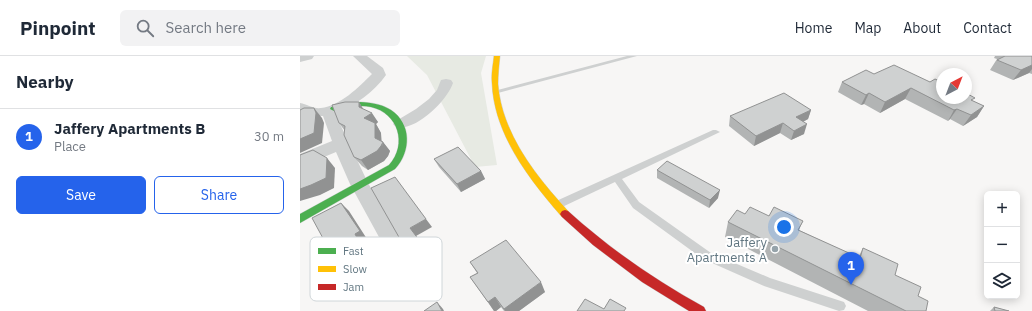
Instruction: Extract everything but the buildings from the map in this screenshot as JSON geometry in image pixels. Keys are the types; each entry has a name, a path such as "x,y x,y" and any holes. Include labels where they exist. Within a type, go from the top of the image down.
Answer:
{"street":[{"path":"300,58 308,56"},
{"path":"300,107 306,111 327,111 362,91 378,75 378,71 359,56"},
{"path":"497,56 495,79 496,92 503,121 524,162 557,205 604,250 631,270 669,294 700,311"},
{"path":"401,124 423,112 445,91 446,83"},
{"path":"300,121 327,111 359,104 381,108 392,114 404,129 402,151 399,160 392,167 359,184 300,219"},
{"path":"327,111 359,184 389,237"},
{"path":"300,161 341,143"}],"lane":[{"path":"496,92 634,56"},
{"path":"557,205 716,132"},
{"path":"617,178 636,205 707,256 768,282 840,306"}],"shaded area":[{"path":"407,56 486,56 481,73 497,165 475,167 427,75"}],"traffic: fast":[{"path":"300,219 392,167 402,151 402,130 394,116 388,111 372,105 364,104 352,104 334,109"}],"traffic: slow":[{"path":"497,56 495,84 503,120 510,137 529,170 565,214"}],"traffic: jam":[{"path":"565,214 596,242 629,267 646,279 700,311"}],"place":[{"name":"Jaffery Apartments A","path":"775,249"},
{"name":"Jaffery Apartments B","path":"851,285"}]}
